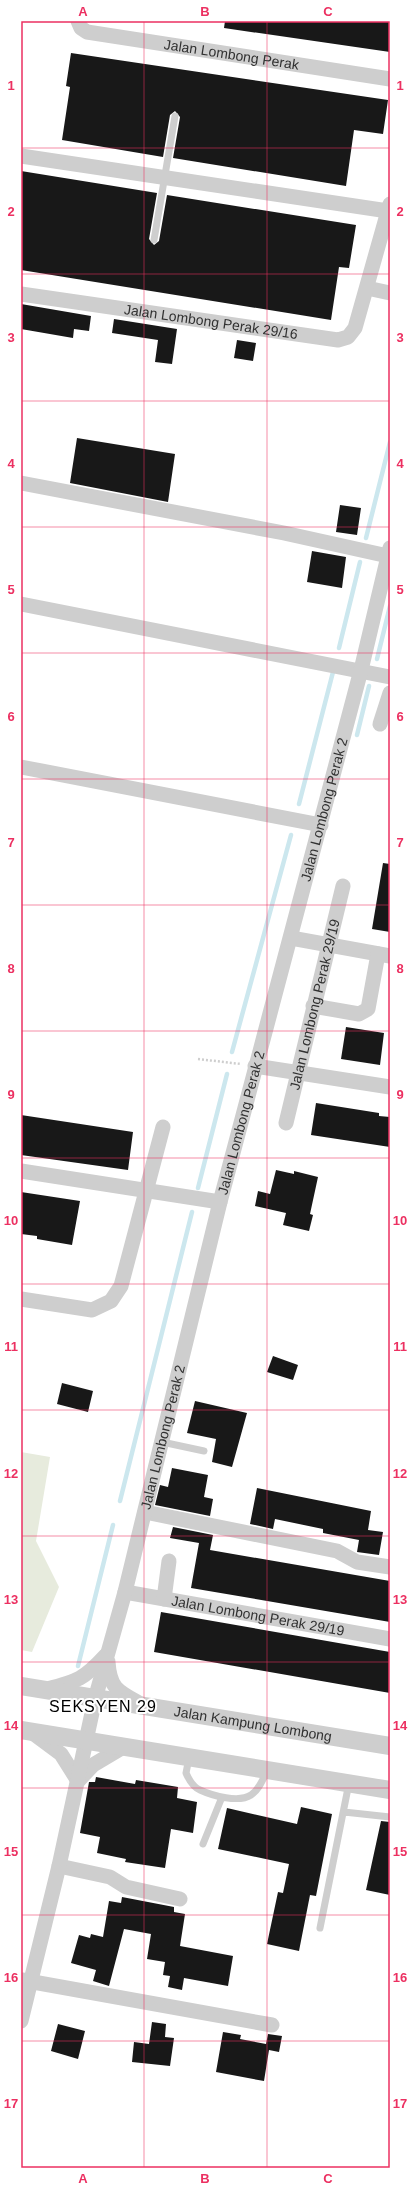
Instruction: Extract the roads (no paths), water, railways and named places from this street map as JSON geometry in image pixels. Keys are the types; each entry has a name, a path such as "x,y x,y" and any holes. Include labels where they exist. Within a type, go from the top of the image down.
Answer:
{"street":[{"name":"Jalan Lombong Perak","path":"78,21 81,28 87,32 390,79"},
{"path":"21,156 389,207"},
{"name":"Jalan Lombong Perak 29/16","path":"21,294 338,340 348,337 355,328 389,207"},
{"path":"367,288 390,293"},
{"path":"21,483 389,552"},
{"name":"Jalan Lombong Perak 2","path":"21,2021 26,1981 59,1866 95,1699 125,1592 220,1202 255,1066 321,825 361,670 389,552"},
{"path":"21,604 361,670 390,677"},
{"path":"380,724 390,693"},
{"path":"21,767 321,825"},
{"name":"Jalan Lombong Perak 29/19","path":"286,1123 343,886"},
{"path":"291,938 328,946 384,955 368,1009 364,1013 359,1014 313,1006"},
{"path":"255,1066 390,1087"},
{"path":"21,1299 92,1310 111,1301 121,1286 163,1128"},
{"path":"21,1171 220,1202"},
{"path":"145,1512 337,1551 357,1562 390,1567"},
{"path":"164,1599 169,1560"},
{"name":"Jalan Lombong Perak 29/19","path":"125,1592 390,1639"},
{"path":"45,1690 77,1682 90,1673 108,1653"},
{"path":"108,1653 110,1679 115,1689 146,1707"},
{"name":"Jalan Kampung Lombong","path":"21,1686 390,1746"},
{"path":"25,1730 390,1790"},
{"path":"25,1730 61,1754 78,1781 93,1765 125,1746"},
{"path":"59,1866 110,1877 126,1887 180,1899"},
{"path":"26,1981 272,2025"}],"lane":[{"path":"154,240 175,116"},
{"path":"162,1442 204,1451"},
{"path":"189,1756 186,1774 191,1783 199,1790 222,1797 245,1798 253,1794 268,1770"},
{"path":"320,1928 349,1783"},
{"path":"203,1844 222,1797"},
{"path":"344,1812 390,1816"}],"waterway":[{"path":"366,538 390,442"},
{"path":"339,648 360,562"},
{"path":"377,659 390,606"},
{"path":"299,804 333,672"},
{"path":"357,735 369,686"},
{"path":"232,1052 291,835"},
{"path":"198,1188 227,1074"},
{"path":"120,1501 192,1212"},
{"path":"78,1666 113,1525"}],"district":[{"name":"SEKSYEN 29","path":"103,1706"}]}
